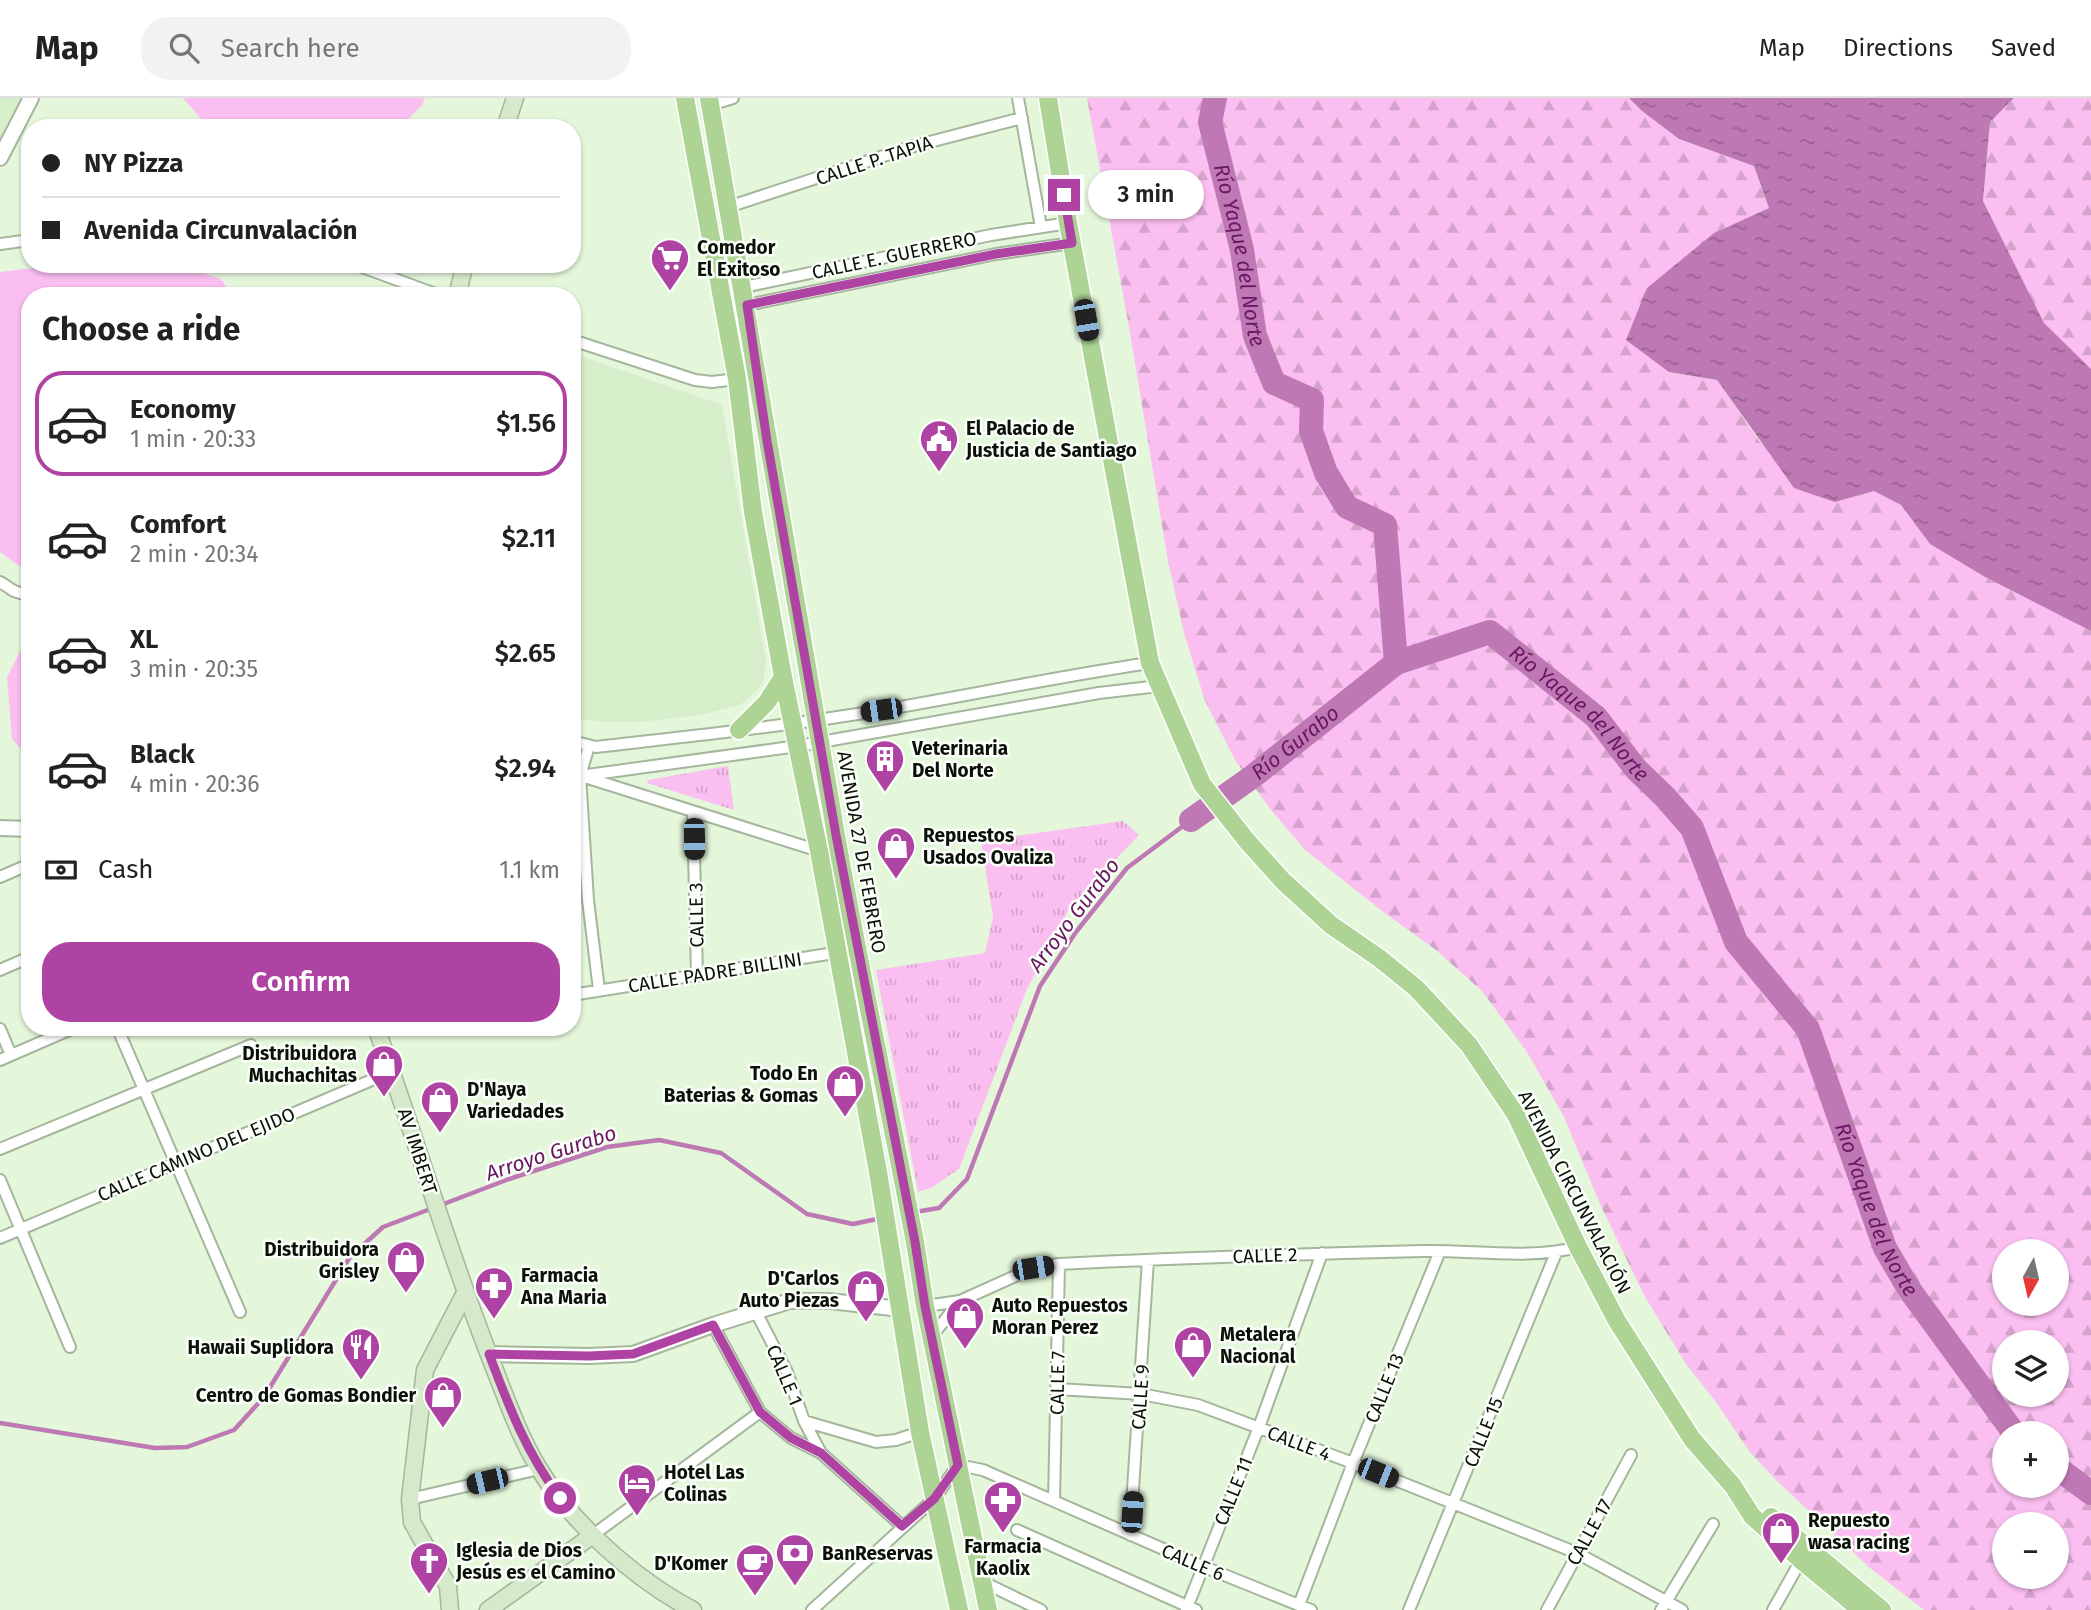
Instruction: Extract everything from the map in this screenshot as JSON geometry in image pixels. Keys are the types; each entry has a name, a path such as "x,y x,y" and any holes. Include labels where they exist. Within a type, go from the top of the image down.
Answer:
{"main road":[{"path":"508,119 515,98"},
{"path":"685,98 737,379 753,512 878,1172 920,1432 959,1610"},
{"name":"AVENIDA CIRCUNVALACIÓN","path":"1048,98 1068,223 1150,663 1202,784 1283,881 1331,925 1416,988 1469,1045 1516,1115 1578,1248 1617,1321 1692,1439 1733,1486 1752,1516 1856,1608"},
{"name":"AVENIDA 27 DE FEBRERO","path":"710,102 836,835 925,1306 988,1610"},
{"path":"739,730 767,702 783,677"},
{"name":"AV IMBERT","path":"382,1036 465,1293 507,1401 539,1469 593,1535 683,1608"},
{"path":"450,1610 448,1586 412,1522 410,1499 425,1370 465,1293"},
{"name":"AVENIDA CIRCUNVALACIÓN","path":"1733,1486 1882,1610"},
{"path":"488,1610 593,1535"}],"street":[{"path":"0,158 31,98"},
{"path":"710,102 733,98"},
{"path":"1018,98 1041,227"},
{"name":"CALLE P. TAPIA","path":"728,207 914,146 1022,118"},
{"name":"CALLE E. GUERRERO","path":"720,292 991,235 1068,223"},
{"path":"0,244 21,241"},
{"name":"CALLE E. GUERRERO","path":"724,313 747,305 996,254 1072,243"},
{"path":"378,273 416,287"},
{"path":"581,343 695,380 712,382 737,379"},
{"path":"0,582 21,593"},
{"path":"581,744 589,746 739,730 881,710 1054,677 1150,663"},
{"path":"581,774 821,743 1099,693 1159,686"},
{"path":"581,764 589,746"},
{"path":"581,777 819,851"},
{"name":"CALLE 3","path":"693,812 697,976"},
{"path":"581,827 599,990"},
{"path":"0,828 21,829"},
{"path":"0,877 21,868"},
{"name":"CALLE PADRE BILLINI","path":"581,993 859,949"},
{"path":"0,970 21,961"},
{"path":"0,1029 11,1055"},
{"path":"0,1060 55,1036"},
{"path":"121,1036 240,1312"},
{"path":"0,1149 250,1045"},
{"name":"CALLE CAMINO DEL EJIDO","path":"0,1238 393,1071"},
{"path":"0,1180 70,1347"},
{"name":"CALLE 2","path":"925,1306 960,1301 1033,1268 1059,1264 1440,1251 1556,1253 1578,1248"},
{"name":"CALLE 13","path":"1299,1605 1353,1463 1440,1251"},
{"name":"CALLE 15","path":"1409,1610 1556,1253"},
{"name":"CALLE 11","path":"1190,1609 1202,1566 1259,1427 1322,1254"},
{"name":"CALLE 9","path":"1130,1535 1147,1260"},
{"name":"CALLE 7","path":"1054,1502 1059,1264"},
{"path":"489,1354 633,1354 790,1301 829,1301 901,1310"},
{"name":"CALLE 2","path":"932,1336 960,1301"},
{"name":"CALLE 1","path":"756,1312 787,1372 804,1421 821,1453 902,1526"},
{"path":"713,1325 760,1412 791,1438 821,1453"},
{"name":"CALLE 4","path":"1057,1389 1140,1394 1198,1405 1353,1463 1577,1553 1664,1606 1682,1610"},
{"path":"593,1535 760,1412"},
{"path":"804,1421 876,1442 896,1440 920,1432"},
{"name":"CALLE 17","path":"1547,1610 1631,1455"},
{"path":"812,1610 934,1499 958,1465"},
{"name":"CALLE 6","path":"958,1465 983,1470 1202,1566 1311,1610"},
{"path":"410,1499 539,1469"},
{"path":"1664,1606 1713,1524"},
{"path":"1017,1530 1190,1609"},
{"path":"1773,1610 1801,1560"},
{"path":"982,1581 1041,1610"}],"shaded area":[{"path":"0,98 31,98 0,158"},
{"path":"581,356 722,405 766,661 763,682 757,691 740,705 700,715 640,722 581,719"}],"green space":[{"path":"183,98 425,98 409,119 201,119"},
{"path":"1087,98 1629,98 1679,139 1754,166 1769,208 1714,233 1669,372 1717,380 1760,442 1835,502 1874,491 1901,505 1930,544 1985,577 2091,631 2091,1610 1924,1610 1870,1568 1777,1481 1749,1451 1686,1364 1645,1297 1600,1204 1564,1117 1527,1052 1482,991 1436,950 1305,850 1271,810 1235,760 1205,701 1184,633 1168,561"},
{"path":"2014,98 2091,98 2091,369 2044,324 1983,201 1990,122"},
{"path":"21,270 21,273 203,273 221,279 227,287 21,287 21,566 0,552 0,272"},
{"path":"21,650 21,749 12,739 7,677"},
{"path":"728,766 734,810 647,783 648,780"},
{"path":"1123,821 1139,835 1070,907 1027,989 959,1169 931,1188 918,1192 876,970 985,953 993,917 981,841"}],"water":[{"path":"1629,98 2014,98 1990,122 1983,201 2044,323 2091,369 2091,631 1985,577 1930,544 1901,505 1874,491 1835,502 1794,488 1717,380 1669,372 1626,340 1647,288 1714,233 1769,208 1754,166 1679,139"}],"waterway":[{"name":"Río Yaque del Norte","path":"1215,98 1210,122 1242,250 1255,336 1274,383 1312,400 1311,431 1326,473 1347,507 1385,525 1396,663 1490,632 1596,717 1636,769 1692,828 1736,942 1808,1029 1885,1248 1909,1289 2005,1421"},
{"name":"Río Gurabo","path":"1191,820 1252,777 1396,663"},
{"name":"Arroyo Gurabo","path":"915,1212 939,1208 967,1179 1040,986 1076,932 1127,868 1191,820"},
{"name":"Arroyo Gurabo","path":"441,1205 509,1179 607,1147 659,1140 721,1153 807,1214 853,1224 882,1218"},
{"name":"Arroyo Gurabo","path":"0,1423 155,1448 187,1447 234,1430 264,1397 350,1257 383,1227 433,1208"},
{"name":"Río Yaque del Norte","path":"2069,1477 2091,1493"}],"place":[{"name":"Comedor El Exitoso","path":"670,292"},
{"name":"El Palacio de Justicia de Santiago","path":"939,473"},
{"name":"Veterinaria Del Norte","path":"885,793"},
{"name":"Repuestos Usados Ovaliza","path":"896,880"},
{"name":"Distribuidora Muchachitas","path":"384,1098"},
{"name":"Todo En Baterias & Gomas","path":"845,1118"},
{"name":"D'Naya Variedades","path":"440,1134"},
{"name":"Distribuidora Grisley","path":"406,1294"},
{"name":"Farmacia Ana Maria","path":"494,1320"},
{"name":"D'Carlos Auto Piezas","path":"866,1323"},
{"name":"Auto Repuestos Moran Perez","path":"965,1350"},
{"name":"Metalera Nacional","path":"1193,1379"},
{"name":"Hawaii Suplidora","path":"361,1381"},
{"name":"Centro de Gomas Bondier","path":"443,1429"},
{"name":"Hotel Las Colinas","path":"637,1517"},
{"name":"Farmacia Kaolix","path":"1003,1534"},
{"name":"Repuesto wasa racing","path":"1781,1565"},
{"name":"BanReservas","path":"795,1587"},
{"name":"Iglesia de Dios Jesús es el Camino","path":"429,1595"},
{"name":"D'Komer","path":"755,1597"}],"route":[{"path":"560,1498 539,1469 527,1446 489,1354 633,1354 713,1325 760,1412 791,1438 821,1453 902,1526 934,1499 958,1465 925,1306 836,835 767,441 747,305 996,254 1072,243 1064,195"}]}
